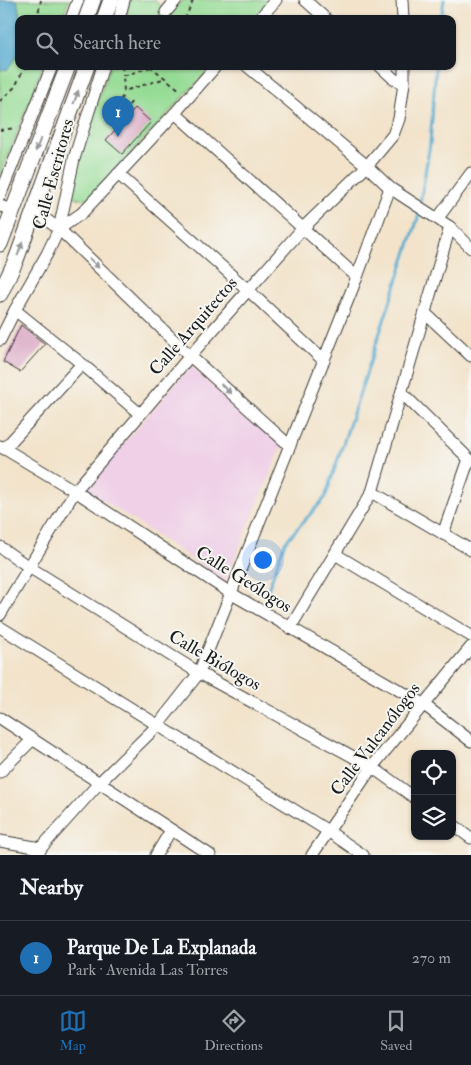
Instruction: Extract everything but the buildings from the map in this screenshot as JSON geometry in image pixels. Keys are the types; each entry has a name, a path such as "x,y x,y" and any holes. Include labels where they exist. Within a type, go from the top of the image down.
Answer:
{"main road":[{"path":"87,15 93,0"},
{"path":"105,15 111,0"},
{"path":"0,244 66,70"},
{"path":"0,294 16,260 86,70"}],"street":[{"path":"72,15 78,0"},
{"path":"120,15 124,0"},
{"path":"166,12 175,0"},
{"path":"262,15 276,0"},
{"path":"305,0 322,15"},
{"path":"402,0 403,15"},
{"path":"0,196 51,70"},
{"name":"Calle Escritores","path":"0,340 59,229 74,159 102,70"},
{"path":"59,229 82,213 213,70"},
{"path":"252,70 367,166 390,188 414,205 438,218 471,248"},
{"path":"384,70 394,79 404,82"},
{"name":"Calle Arquitectos","path":"0,614 75,491 190,356 303,228 367,166 393,136 399,119 404,70"},
{"path":"175,113 357,278"},
{"path":"438,218 471,173"},
{"path":"118,174 324,361"},
{"path":"0,841 40,851 100,782 158,725 199,673 357,278 390,188"},
{"path":"64,204 75,212 82,213"},
{"path":"44,218 59,229 190,356 290,446"},
{"path":"290,628 372,492 450,227"},
{"path":"15,310 140,414"},
{"path":"425,313 471,356"},
{"path":"2,448 82,364"},
{"path":"402,393 470,460 443,534"},
{"name":"Calle Geólogos","path":"2,448 75,491 232,594 423,704 471,741"},
{"path":"372,492 471,550"},
{"name":"Calle Biólogos","path":"0,547 199,673 372,767 411,795"},
{"path":"334,554 471,636"},
{"path":"0,627 328,831 363,855"},
{"name":"Calle Vulcanólogos","path":"312,855 372,767 471,647"},
{"path":"0,718 210,855"},
{"path":"0,772 33,740"},
{"path":"0,758 12,760"},
{"path":"456,827 471,838"},
{"path":"156,855 171,830"}],"path":[{"path":"38,15 41,0"},
{"path":"186,15 193,0"},
{"path":"0,101 15,87 23,70"},
{"path":"115,115 124,91 122,70"},
{"path":"123,76 140,70"},
{"path":"156,70 189,98"},
{"path":"124,91 166,78"},
{"path":"118,107 123,112 133,100"},
{"path":"0,130 11,128 26,130"}],"shaded area":[{"path":"191,366 282,446 225,581 85,488"}],"green space":[{"path":"0,0 69,0 63,15 15,15 15,70 41,70 0,177"},
{"path":"130,0 155,0 169,15 126,15"},
{"path":"183,0 272,0 259,15 169,15"},
{"path":"109,70 208,70 90,197 85,199 75,197 71,192 81,149"}],"water":[{"path":"0,0 17,0 20,15 15,15 15,59 8,69 0,70"}],"waterway":[{"path":"442,15 444,0"},
{"path":"420,203 430,144 436,70"},
{"path":"266,595 285,542 325,498 418,218 419,210"}],"place":[{"name":"Parque De La Explanada","path":"118,137"}]}
